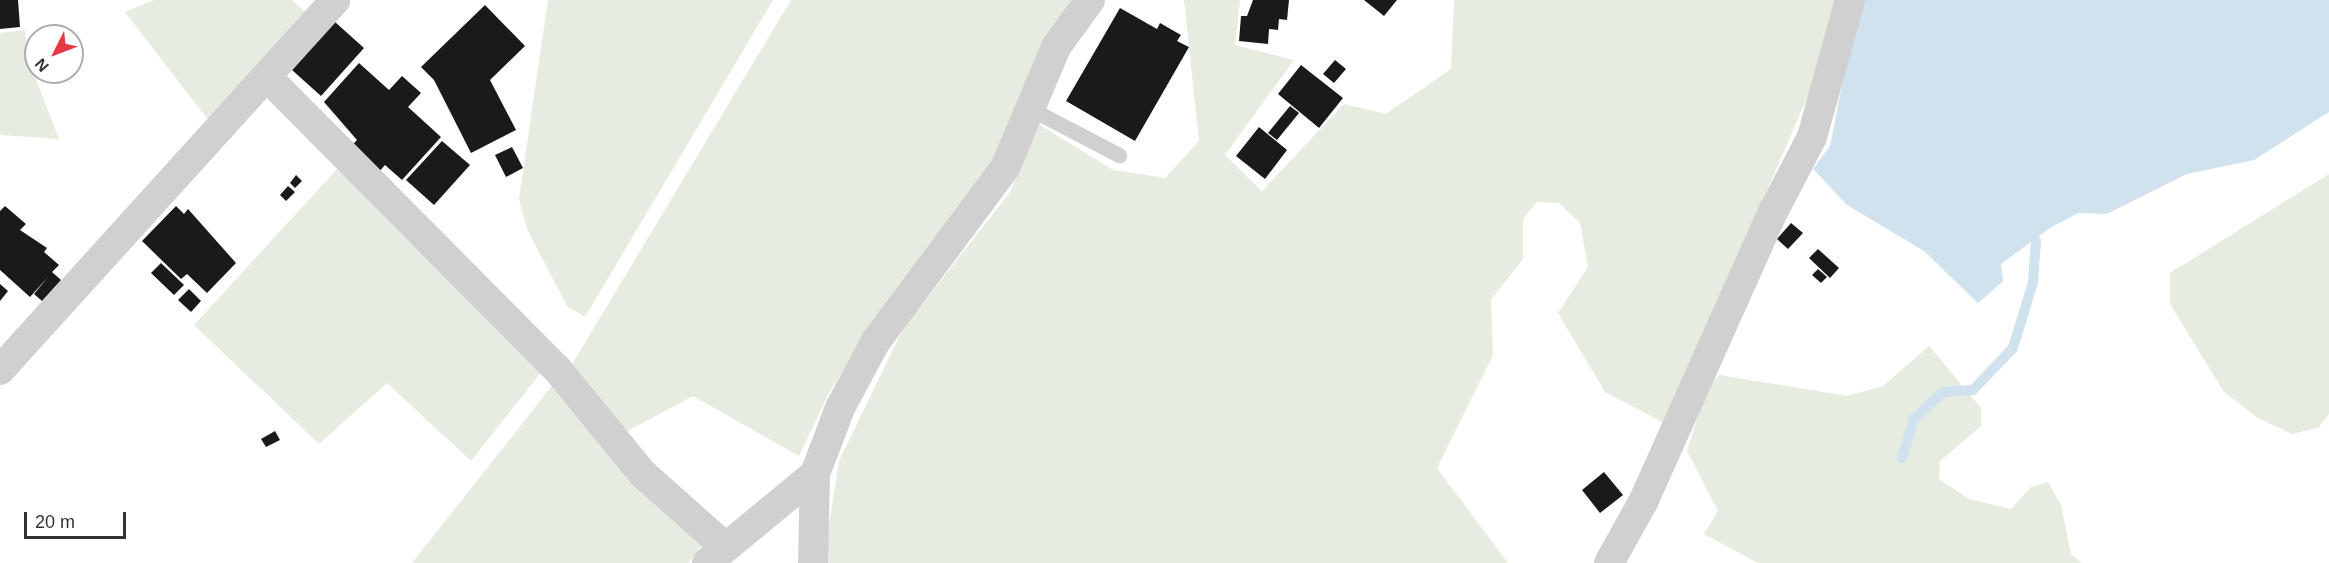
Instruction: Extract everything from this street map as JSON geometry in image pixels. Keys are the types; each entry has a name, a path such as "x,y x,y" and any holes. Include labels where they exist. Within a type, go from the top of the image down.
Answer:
{"street":[{"path":"0,370 335,0"},
{"path":"813,563 816,474 840,408 876,341 1005,168 1056,47 1090,0"},
{"path":"1609,563 1644,500 1774,210 1812,137 1850,0"},
{"path":"267,77 557,369 643,474 716,554 816,474"}],"lane":[{"path":"1029,108 1119,155"}],"shaded area":[{"path":"154,0 292,0 310,16 212,125 125,12"},
{"path":"548,0 773,0 585,317 567,306 527,229 519,199"},
{"path":"791,0 1071,0 1043,48 991,163 866,334 828,395 799,456 693,396 620,435 571,366"},
{"path":"1184,0 1240,0 1235,45 1294,60 1225,155 1262,191 1344,104 1386,114 1451,69 1454,0 1839,0 1813,84 1666,424 1605,392 1558,313 1588,267 1580,223 1559,203 1537,202 1523,219 1523,259 1491,300 1493,355 1437,468 1508,563 823,563 839,461 903,329 1010,192 1040,125 1113,170 1165,178 1199,141"},
{"path":"24,30 24,84 38,84 59,139 0,135 0,33"},
{"path":"339,167 544,369 471,461 387,383 319,444 194,325"},
{"path":"2329,174 2329,414 2318,428 2292,434 2258,418 2224,392 2170,304 2170,273"},
{"path":"1929,346 1981,408 1981,426 1940,461 1939,479 1969,499 2011,509 2031,487 2048,482 2061,505 2071,554 2082,563 1758,563 1704,534 1718,511 1687,451 1707,387 1720,375 1847,396 1883,386"},
{"path":"555,382 706,541 688,563 412,563"}],"water":[{"path":"1859,0 2329,0 2329,112 2254,160 2187,174 2107,214 2078,213 2050,228 2001,264 2003,281 1978,303 1924,251 1847,205 1813,169 1830,146"}],"building":[{"path":"0,0 18,0 20,27 0,29"},
{"path":"1253,0 1289,0 1287,20 1279,19 1278,30 1269,29 1268,44 1239,41 1241,16 1247,16"},
{"path":"1364,0 1397,0 1384,16"},
{"path":"485,5 525,46 490,80 516,130 471,153 434,80 421,67"},
{"path":"1120,8 1157,29 1160,23 1181,35 1177,41 1189,47 1135,141 1066,101"},
{"path":"335,22 364,48 321,96 292,70"},
{"path":"1335,60 1346,69 1334,83 1323,74"},
{"path":"359,63 389,90 402,76 421,93 408,107 441,137 402,180 385,165 378,173 350,147 357,140 324,102"},
{"path":"1301,65 1343,98 1319,128 1278,94"},
{"path":"1290,106 1299,113 1277,140 1268,133"},
{"path":"1259,127 1287,150 1265,179 1236,156"},
{"path":"442,141 470,165 434,205 406,180"},
{"path":"512,147 523,168 506,177 495,155"},
{"path":"296,175 302,181 295,188 290,183"},
{"path":"288,186 295,192 286,201 280,195"},
{"path":"5,206 26,224 20,230 47,248 44,252 59,265 52,272 61,280 42,301 34,294 48,277 30,297 0,270 0,211"},
{"path":"176,206 184,214 188,209 236,263 207,293 187,274 181,279 142,241"},
{"path":"1791,223 1803,233 1788,249 1777,239"},
{"path":"1818,249 1839,268 1830,278 1809,258"},
{"path":"161,263 184,285 174,295 151,273"},
{"path":"1818,269 1827,277 1821,283 1812,275"},
{"path":"0,284 8,291 0,301"},
{"path":"189,289 201,301 191,312 178,300"},
{"path":"275,431 280,440 266,447 261,439"},
{"path":"1604,472 1623,495 1600,513 1582,490"}],"waterway":[{"path":"1902,458 1914,419 1943,392 1973,390 2013,348 2033,282 2036,241"}]}
